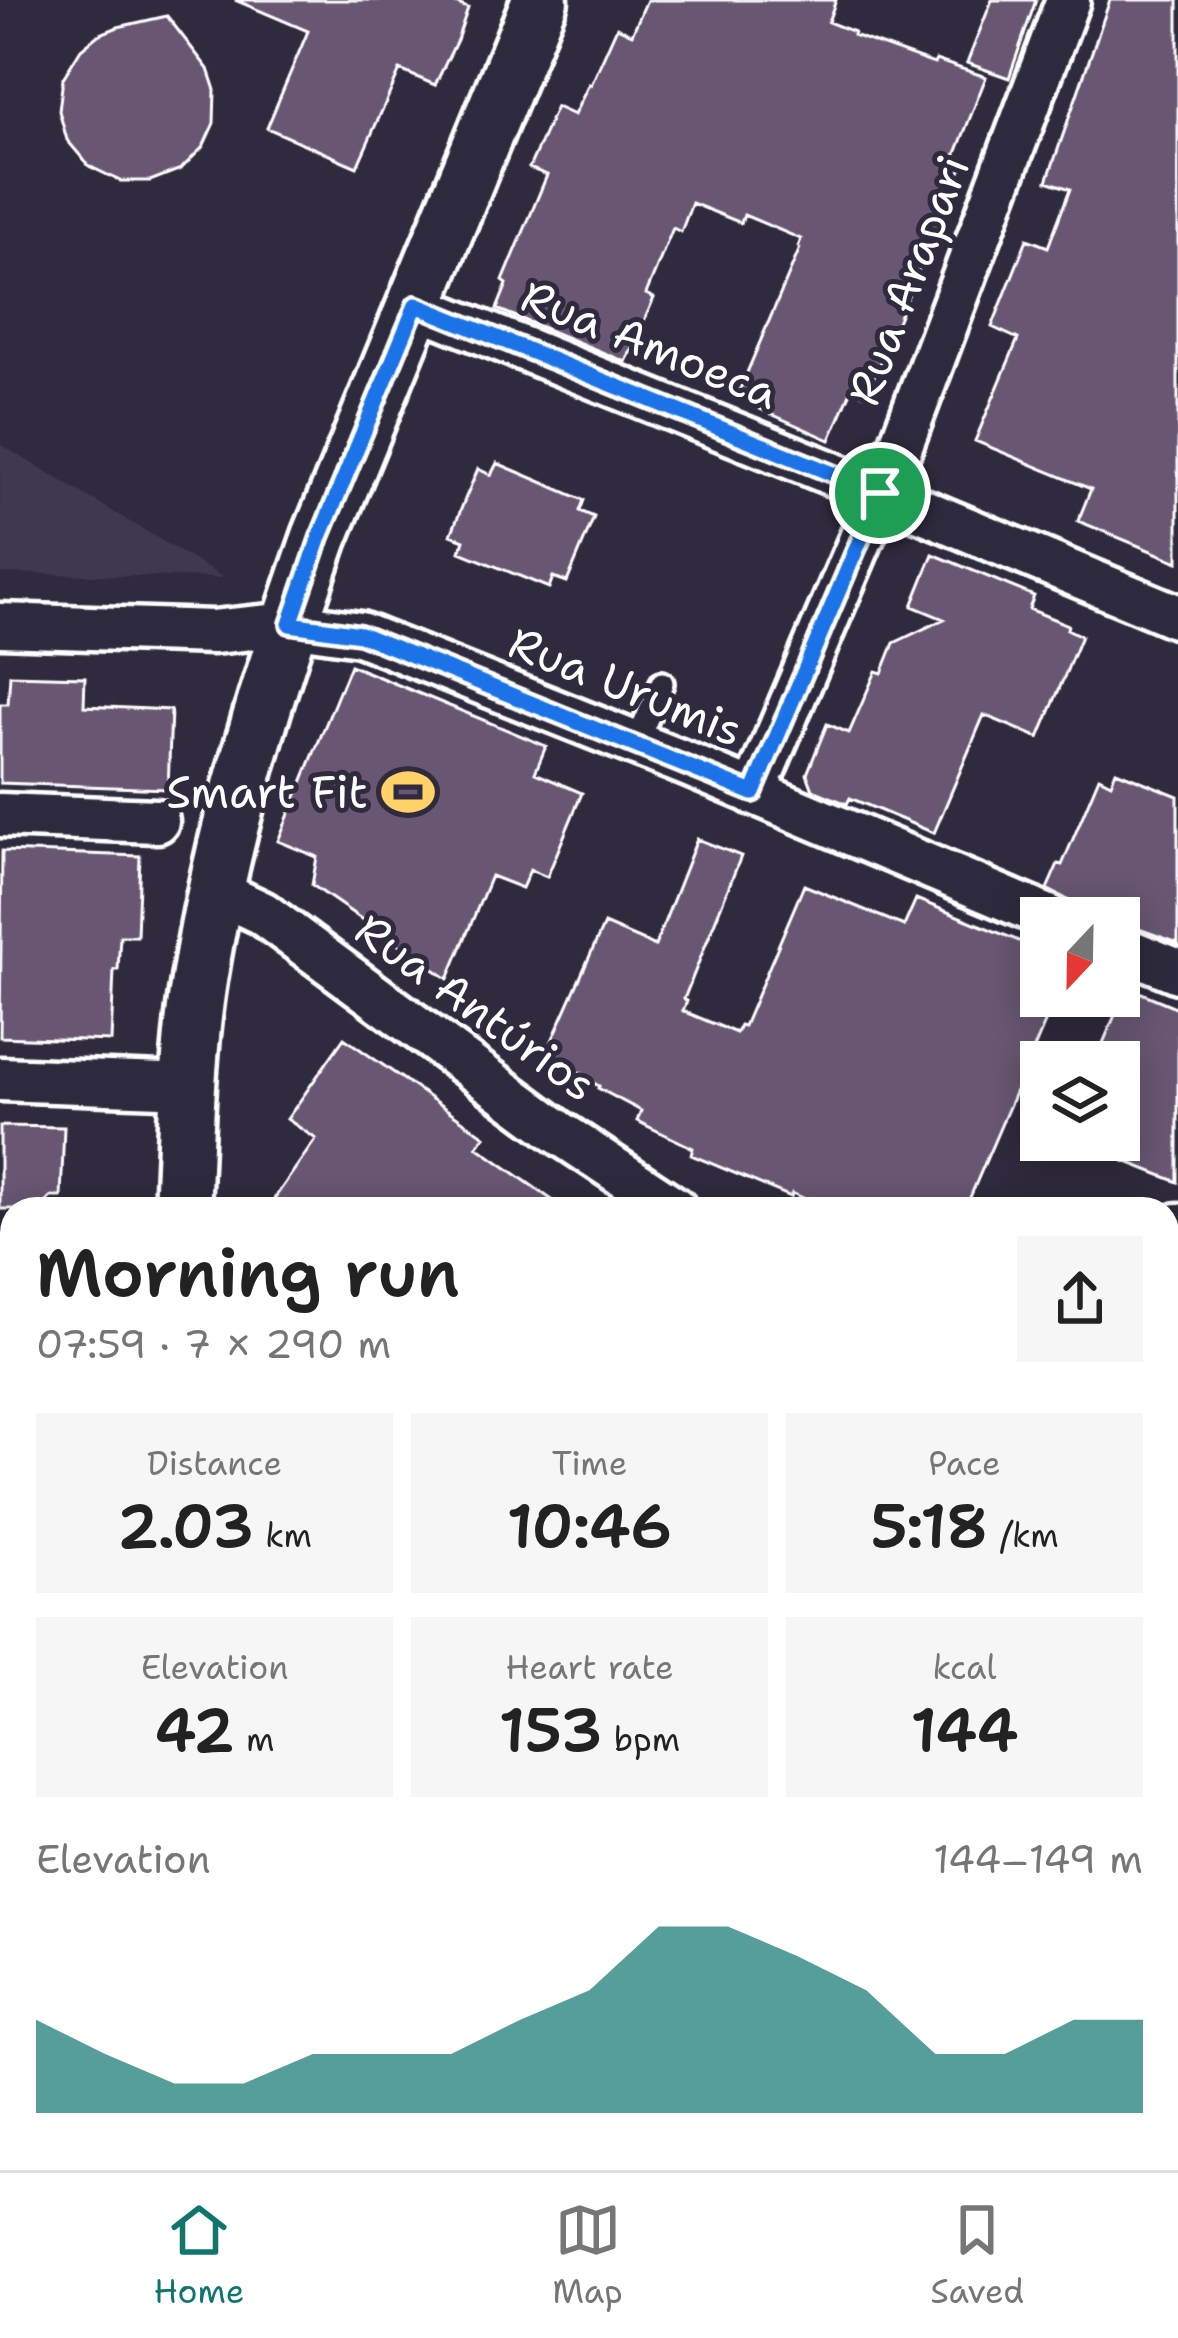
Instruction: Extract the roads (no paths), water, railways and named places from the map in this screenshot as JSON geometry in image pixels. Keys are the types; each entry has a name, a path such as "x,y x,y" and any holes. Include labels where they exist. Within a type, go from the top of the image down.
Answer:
{"street":[{"path":"183,1197 198,985 215,891 290,624 320,537 540,0"},
{"name":"Rua Arapari","path":"753,793 880,493 1068,0"},
{"name":"Rua Amoeca","path":"416,305 1178,617"},
{"name":"Rua Urumis","path":"0,625 213,632 290,624 360,634 1020,905"},
{"path":"0,815 157,821"},
{"name":"Rua Antúrios","path":"215,891 262,913 560,1133 657,1197"},
{"path":"1140,955 1178,971"},
{"path":"0,1079 189,1086"}],"lane":[{"path":"636,744 662,683"}],"place":[{"name":"Smart Fit","path":"408,792"}]}
